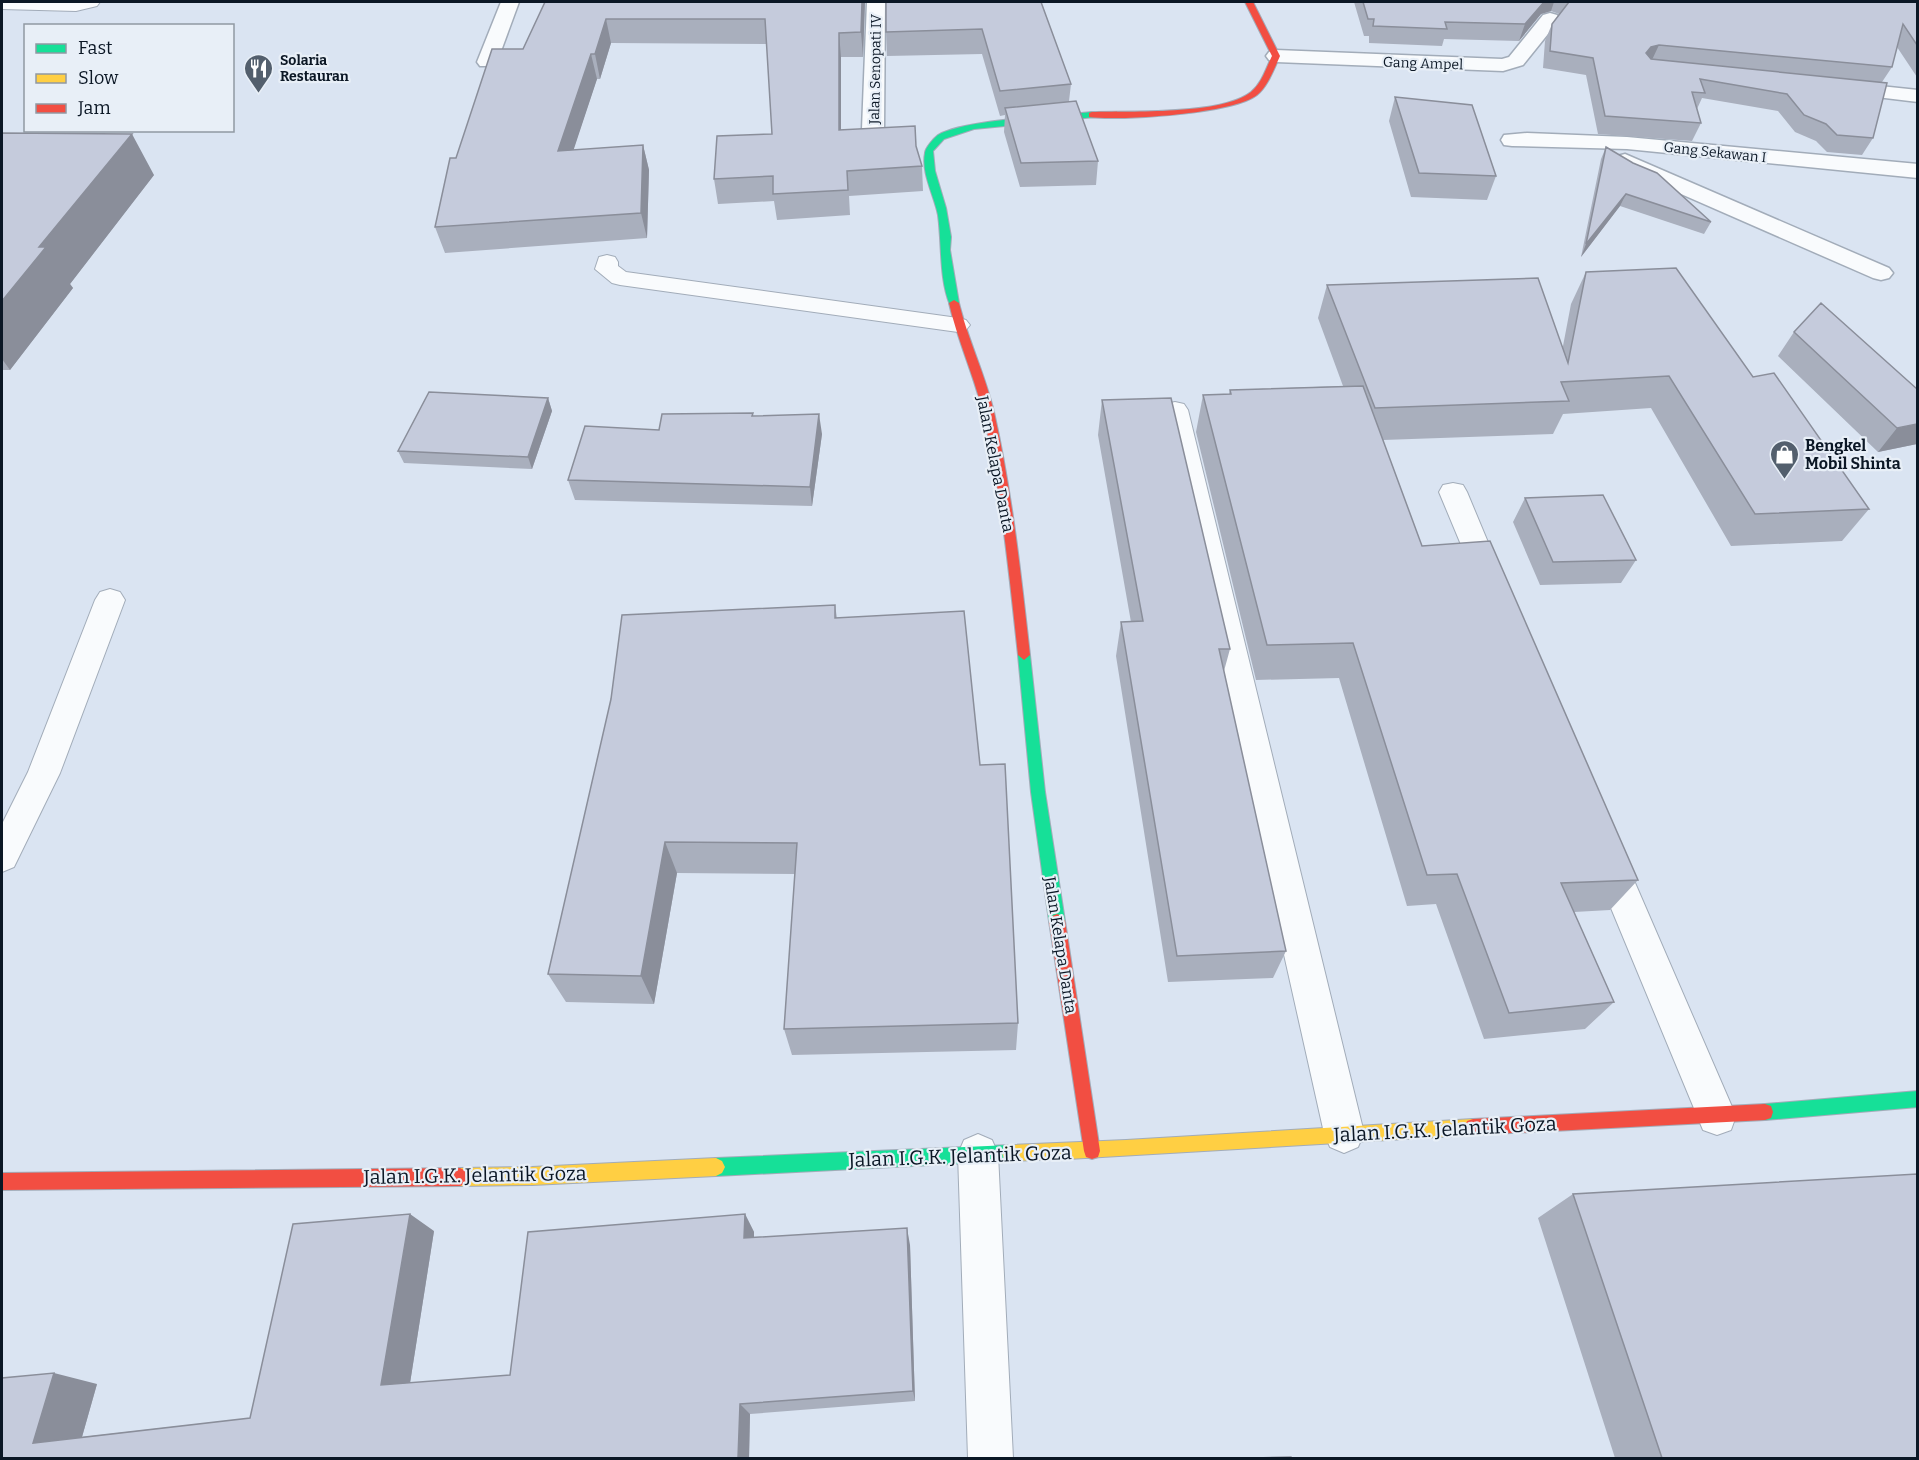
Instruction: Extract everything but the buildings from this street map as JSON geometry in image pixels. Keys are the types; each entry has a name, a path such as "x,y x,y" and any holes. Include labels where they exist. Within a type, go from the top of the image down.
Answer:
{"street":[{"path":"487,62 510,2"},
{"name":"Jalan Senopati IV","path":"875,137 873,129 876,2"},
{"path":"1249,2 1276,57"},
{"name":"Gang Ampel","path":"1276,57 1503,65 1516,61 1550,20"},
{"name":"Jalan Kelapa Danta","path":"1092,1151 1038,792 1013,552 988,409 958,325 945,250 946,237 928,157 929,151 938,140 974,127 1048,118 1221,108 1243,102 1261,90 1276,57"},
{"path":"1825,87 1917,96"},
{"name":"Gang Sekawan I","path":"1512,140 1536,138 1593,143 1627,143 1917,171"},
{"path":"1593,143 1636,168 1881,273"},
{"name":"Jalan I.G.K. Jelantik Goza","path":"2,1182 532,1176 978,1154 1092,1151 1344,1133 1717,1116 1917,1099"}],"lane":[{"path":"3,3 76,6 91,2"},
{"path":"607,262 606,269 620,278 958,325"},
{"path":"1176,410 1344,1133"},
{"path":"1453,492 1504,613"},
{"path":"2,857 44,773 110,600"},
{"path":"1596,832 1717,1116"},
{"path":"978,1154 991,1458"}],"traffic: fast":[{"path":"954,303 945,250 946,237 941,208 930,171 929,151 941,137 973,127 1092,115"},
{"path":"1024,655 1038,792 1057,921"},
{"path":"1765,1112 1918,1099"},
{"path":"716,1167 1010,1153"}],"traffic: slow":[{"path":"1010,1153 1473,1127"},
{"path":"460,1177 532,1176 716,1167"}],"traffic: jam":[{"path":"1092,115 1199,110 1239,102 1252,95 1263,82 1276,56 1249,2"},
{"path":"954,303 961,331 985,397 994,441 1009,533 1024,655"},
{"path":"1057,921 1092,1151"},
{"path":"1473,1127 1765,1112"},
{"path":"2,1182 460,1177"}],"place":[{"name":"Solaria Restauran","path":"259,94"},
{"name":"Bengkel Mobil Shinta","path":"1784,480"}]}
